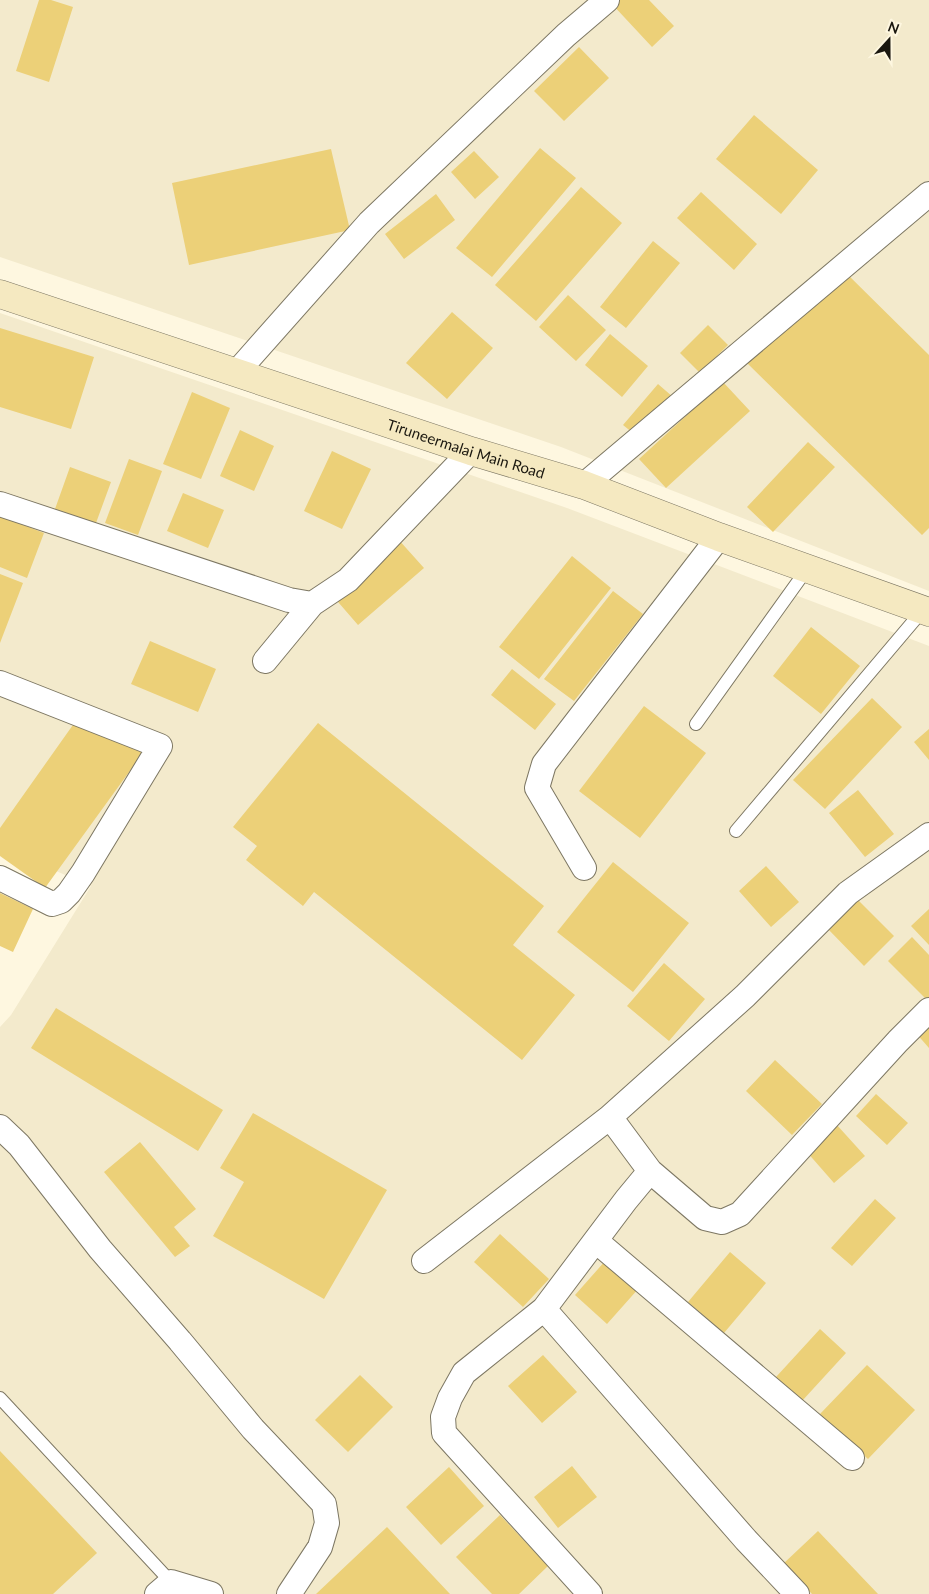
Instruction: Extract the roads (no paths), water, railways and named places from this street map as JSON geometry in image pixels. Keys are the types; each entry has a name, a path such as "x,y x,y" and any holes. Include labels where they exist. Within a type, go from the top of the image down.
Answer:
{"main road":[{"name":"Tiruneermalai Main Road","path":"0,294 471,451 584,485 719,537 926,611"}],"street":[{"path":"236,373 369,223 566,35 607,0"},
{"path":"584,485 929,194"},
{"path":"265,661 312,604 348,580 471,451"},
{"path":"0,504 289,600 312,604"},
{"path":"584,868 537,788 544,764 719,537"},
{"path":"0,683 160,746 84,872 61,901 52,904 0,878"},
{"path":"424,1261 610,1117 745,996 848,893 929,835"},
{"path":"610,1117 650,1171 704,1218 722,1222 740,1214 898,1041 929,1010"},
{"path":"0,1127 18,1146 100,1248 252,1429 324,1504 327,1523 320,1547 289,1594"},
{"path":"590,1594 444,1433 444,1418 450,1398 464,1373 544,1309 650,1171"},
{"path":"596,1241 852,1458"},
{"path":"544,1309 740,1533 797,1594"},
{"path":"164,1588 211,1594"}],"lane":[{"path":"696,724 808,569"},
{"path":"736,831 926,611"},
{"path":"0,1398 164,1588"}]}
